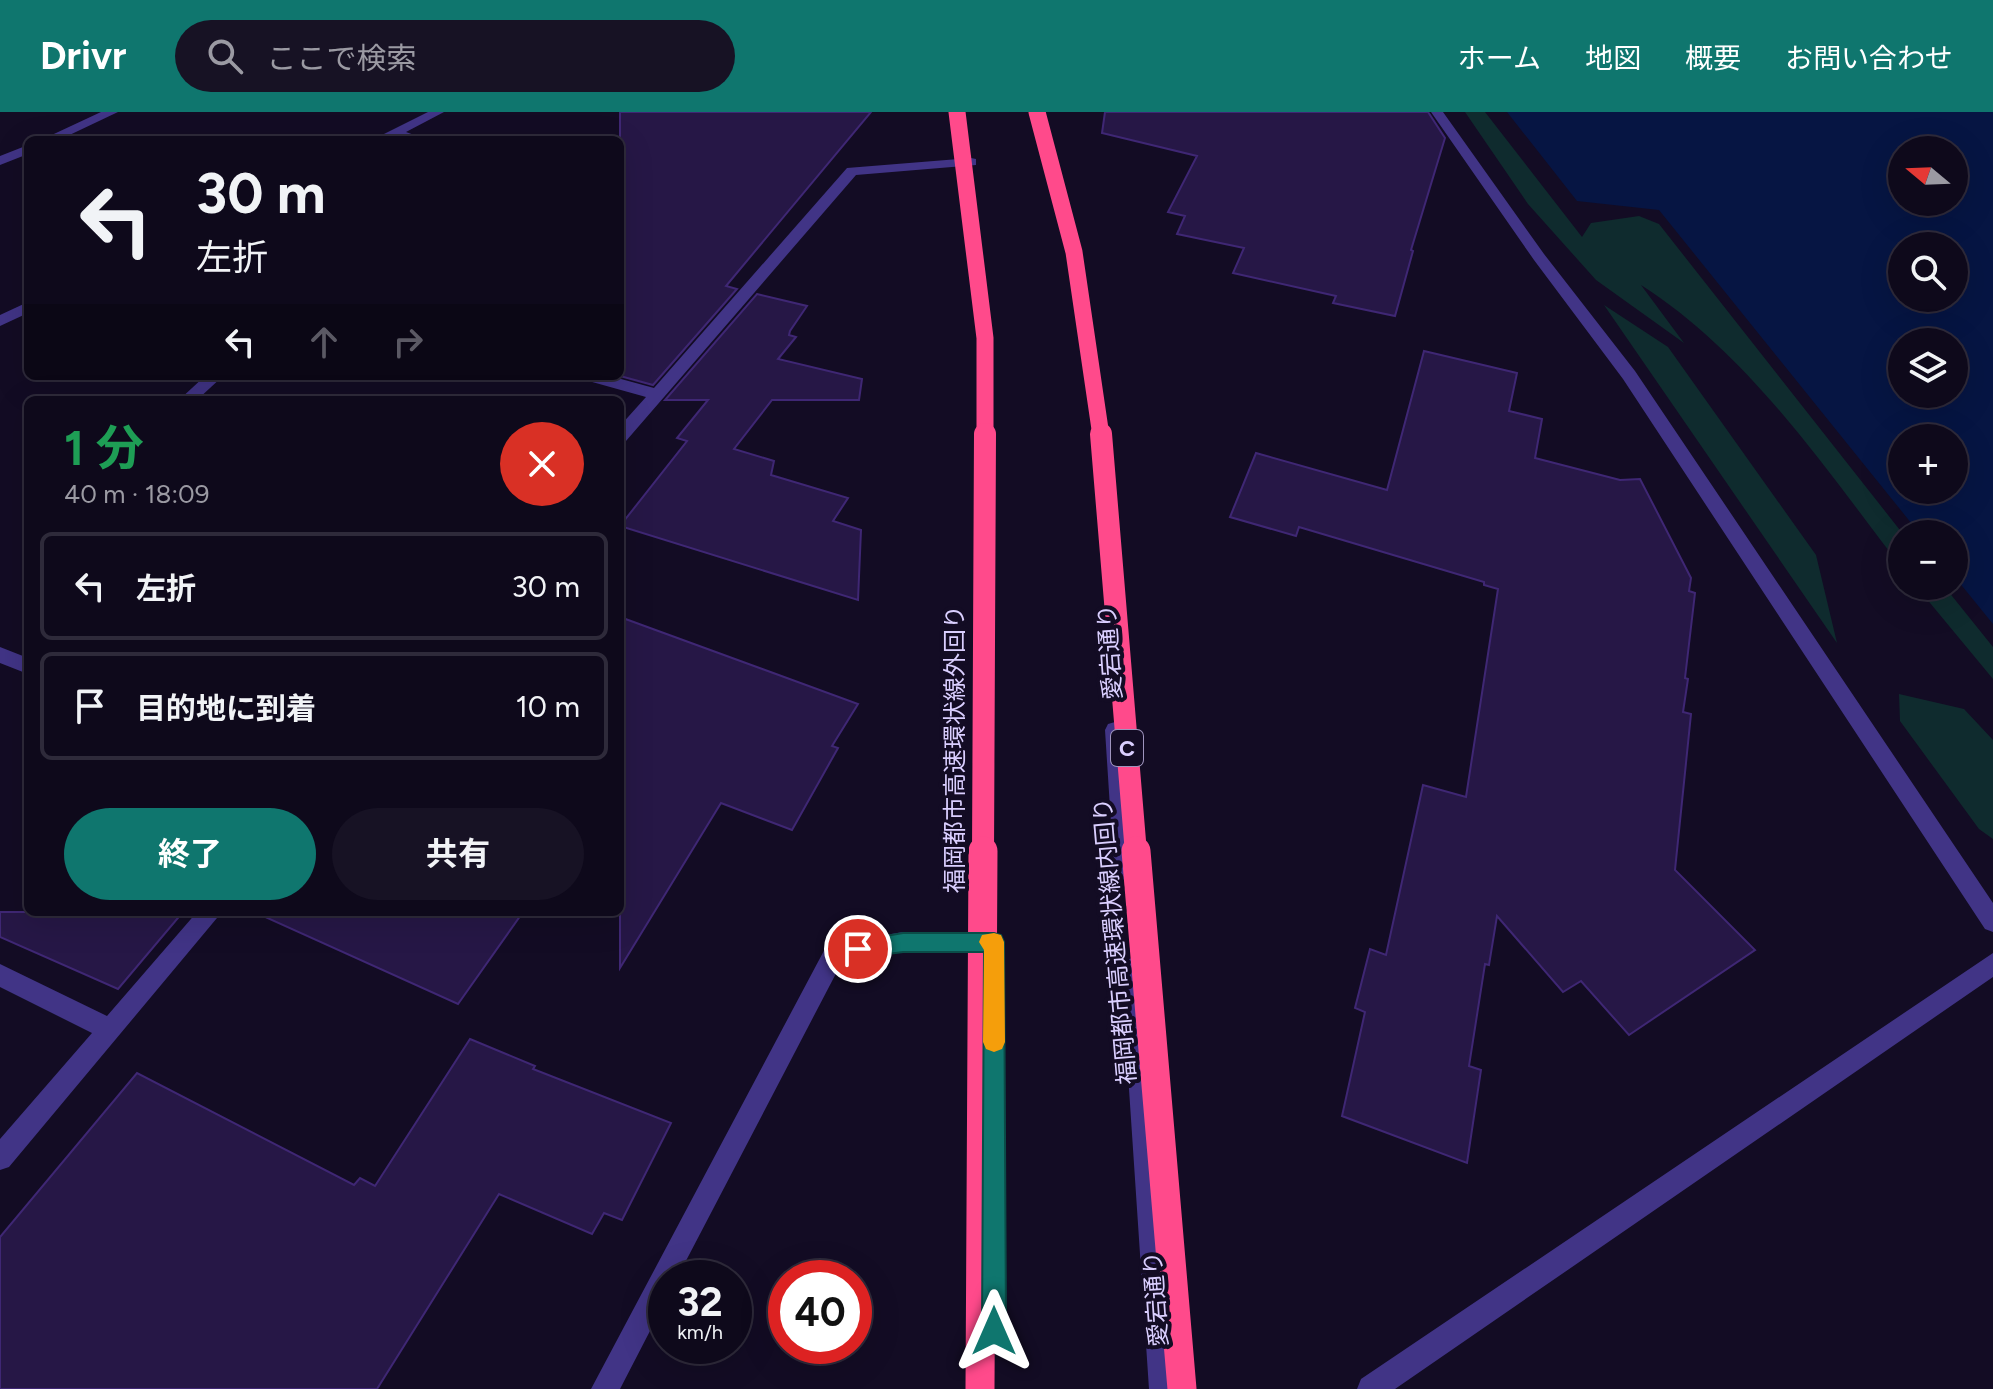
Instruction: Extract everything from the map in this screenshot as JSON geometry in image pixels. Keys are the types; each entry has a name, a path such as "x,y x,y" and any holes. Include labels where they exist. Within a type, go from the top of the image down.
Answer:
{"highway":[{"name":"福岡都市高速環状線外回り","path":"959,112 985,338 980,1389"},
{"name":"福岡都市高速環状線内回り","path":"1039,112 1065,210 1091,354 1182,1389"}],"street":[{"path":"70,136 112,112"},
{"path":"388,136 438,112"},
{"path":"959,112 971,162 989,321 994,531 995,1389"},
{"name":"愛宕通り","path":"1039,112 1060,174 1086,321 1163,1389"},
{"path":"1437,112 1539,257 1629,375 1993,922"},
{"path":"394,133 406,136"},
{"path":"0,161 24,151"},
{"path":"624,432 852,171 971,162"},
{"path":"0,321 24,309"},
{"path":"192,396 210,380"},
{"path":"605,380 656,394"},
{"path":"0,655 24,664"},
{"path":"0,1158 208,916"},
{"path":"605,1389 835,952 903,942 994,942"},
{"path":"1371,1389 1993,964"},
{"path":"0,975 110,1030"}],"green space":[{"path":"1465,112 1485,112 1582,237 1591,223 1639,216 1659,224 1892,520 1888,520 1888,550 1783,415 1717,345 1641,285 1684,343 1596,280 1528,204"},
{"path":"1604,305 1668,347 1816,555 1837,643"},
{"path":"1928,600 1955,600 1993,647 1993,679"},
{"path":"1899,694 1964,709 1993,740 1993,839 1979,829 1900,721"}],"water":[{"path":"1507,112 1993,112 1993,624 1968,593 1968,520 1909,520 1896,504 1968,504 1968,424 1888,424 1888,494 1659,210 1577,201"}],"building":[{"path":"620,112 871,112 726,286 737,289 653,385 624,377 624,136 620,136"},
{"path":"1105,112 1428,112 1445,138 1411,250 1395,316 1333,303 1336,296 1233,273 1244,248 1177,234 1185,216 1168,212 1197,156 1102,133"},
{"path":"757,294 807,306 790,331 789,335 796,337 778,359 862,379 859,400 772,400 734,449 774,461 771,475 848,498 833,521 861,530 858,600 624,527 624,521 687,441 677,438 708,400 665,400"},
{"path":"1424,351 1517,373 1509,411 1542,419 1535,458 1620,480 1640,479 1691,578 1689,591 1695,593 1683,712 1691,714 1675,870 1755,950 1629,1035 1581,981 1563,992 1497,916 1489,965 1485,964 1469,1066 1481,1070 1467,1163 1342,1116 1365,1012 1355,1008 1370,949 1386,955 1423,785 1466,797 1498,589 1484,585 1484,582 1299,527 1296,536 1230,517 1256,453 1387,490"},
{"path":"624,618 858,704 832,746 838,748 792,830 721,803 620,968 620,916 624,916"},
{"path":"0,912 24,912 24,916 180,916 118,989 0,937"},
{"path":"263,916 520,916 458,1004"},
{"path":"470,1039 535,1066 533,1069 671,1123 622,1220 604,1213 592,1234 499,1194 377,1389 0,1389 0,1237 137,1073 354,1185 360,1178 375,1186"}],"slow traffic":[{"path":"989,942 994,942 994,1042"}],"route":[{"path":"858,949 903,942 994,942 994,1331"}]}
